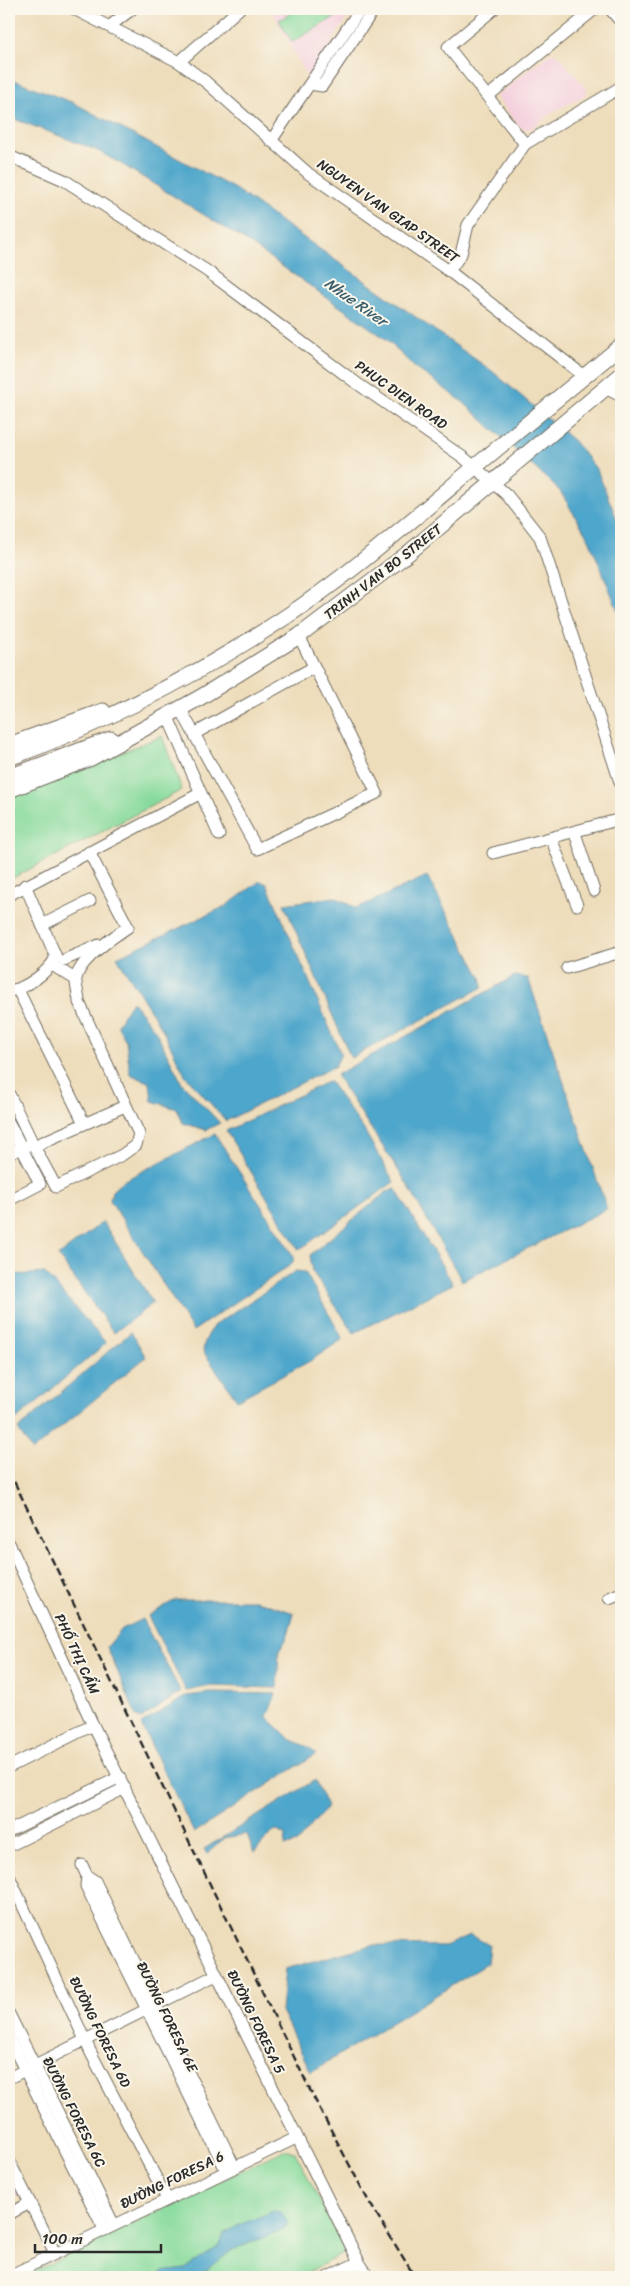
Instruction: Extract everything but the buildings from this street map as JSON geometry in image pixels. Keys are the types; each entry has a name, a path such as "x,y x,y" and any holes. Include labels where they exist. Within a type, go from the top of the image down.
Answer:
{"main road":[{"name":"TRINH VAN BO STREET","path":"9,758 82,730 148,697 199,670 283,619 396,534 621,346"},
{"name":"TRINH VAN BO STREET","path":"9,790 91,758 299,636 406,555 621,375"},
{"name":"TRINH VAN BO STREET","path":"9,746 78,718 148,697"},
{"name":"TRINH VAN BO STREET","path":"9,777 86,747 142,728"}],"street":[{"name":"NGUYEN VAN GIAP STREET","path":"74,9 179,62 206,82 271,141 336,195 449,271 584,376"},
{"path":"110,26 132,9"},
{"path":"179,62 239,9"},
{"path":"271,141 360,11 358,9"},
{"path":"494,9 448,47 526,144"},
{"path":"488,96 595,9"},
{"path":"610,9 621,22"},
{"path":"310,84 322,86 372,10"},
{"path":"449,271 461,254 468,225 526,144 621,87"},
{"name":"PHUC DIEN ROAD","path":"9,156 64,180 207,271 355,382 481,462 498,477 540,537 621,785"},
{"path":"605,388 621,396"},
{"path":"174,711 194,734 257,849 377,793 299,636"},
{"path":"194,734 314,667"},
{"path":"174,711 201,793 219,835"},
{"path":"9,895 201,793"},
{"path":"493,853 621,819"},
{"path":"575,832 594,891"},
{"path":"551,838 577,905"},
{"path":"84,1123 14,991 57,961 105,942 128,927 89,852"},
{"path":"9,1094 12,1108 34,1144 56,1187 122,1155 136,1145 139,1134 80,1002 75,979 57,961 24,886"},
{"path":"42,925 90,901"},
{"path":"75,979 83,965 105,942"},
{"path":"567,968 621,952"},
{"path":"57,961 83,965"},
{"path":"9,1154 125,1106"},
{"path":"9,1122 40,1184 9,1200"},
{"name":"PHỐ THỊ CẨM","path":"9,1543 93,1725 120,1777"},
{"path":"609,1598 621,1592"},
{"path":"9,1767 93,1725"},
{"path":"9,1831 120,1777"},
{"name":"ĐƯỜNG FORESA 5","path":"120,1777 296,2138 358,2262 369,2277"},
{"path":"9,1846 125,1788"},
{"name":"ĐƯỜNG FORESA 6E","path":"85,1870 86,1886 151,2008 230,2168"},
{"name":"ĐƯỜNG FORESA 6D","path":"9,1876 86,2041 167,2199"},
{"path":"9,2078 29,2070 216,1975"},
{"name":"ĐƯỜNG FORESA 6C","path":"9,2014 29,2070"},
{"name":"ĐƯỜNG FORESA 6C","path":"9,2038 29,2070 109,2227"},
{"name":"ĐƯỜNG FORESA 6","path":"9,2276 230,2168 296,2138"},
{"path":"9,2161 55,2253"},
{"path":"9,2214 30,2203"},
{"path":"328,2277 358,2262"}],"shaded area":[{"path":"271,9 353,9 308,78"},
{"path":"551,53 559,55 587,90 586,95 554,111 531,129 522,129 495,96"},
{"path":"9,2176 19,2194 9,2204"}],"green space":[{"path":"299,9 330,9 335,17 292,42 279,20"},
{"path":"162,736 182,790 9,880 9,797"},
{"path":"284,2150 295,2152 346,2252 299,2277 23,2277"}],"water":[{"name":"Nhue River","path":"9,78 74,103 235,189 492,371 574,441 597,470 621,529 621,618 589,539 560,491 463,402 413,366 386,339 243,239 94,149 9,117"},
{"path":"427,876 481,977 483,987 351,1058 284,904 335,897 357,908"},
{"path":"260,881 267,884 341,1054 335,1066 226,1121 185,1075 162,1029 117,957 226,906"},
{"path":"515,976 528,978 607,1209 462,1281 404,1179 336,1075"},
{"path":"132,1001 155,1030 182,1083 220,1123 206,1130 183,1123 177,1109 152,1101 150,1083 130,1074 126,1041 117,1025"},
{"path":"329,1081 364,1130 394,1182 299,1250 226,1131"},
{"path":"215,1134 294,1257 292,1264 193,1331 110,1200 112,1191 123,1181"},
{"path":"395,1188 453,1284 354,1333 312,1271 310,1255 386,1192"},
{"path":"103,1222 153,1303 114,1333 58,1256"},
{"path":"296,1271 305,1272 343,1339 310,1361 237,1400 203,1351 205,1341 213,1326"},
{"path":"45,1273 106,1343 9,1426 9,1275"},
{"path":"131,1332 146,1357 32,1451 18,1429"},
{"path":"175,1600 255,1600 294,1613 287,1638 279,1651 277,1688 211,1686 186,1691 148,1616"},
{"path":"142,1619 181,1692 141,1719 137,1717 107,1647 122,1629"},
{"path":"210,1693 276,1694 267,1717 290,1739 308,1747 316,1754 194,1833 141,1724 186,1696"},
{"path":"315,1780 327,1807 297,1843 285,1847 286,1835 275,1830 254,1853 247,1834 224,1838 207,1854 204,1849"},
{"path":"470,1935 489,1945 487,1964 311,2072 281,2011 285,1969 372,1945 445,1946"},
{"path":"274,2211 281,2212 288,2222 284,2229 231,2251 207,2270 192,2277 157,2277 161,2272 185,2269 218,2247 224,2234 239,2225"}],"railway":[{"path":"9,1471 313,2096 368,2200 415,2277"}]}
